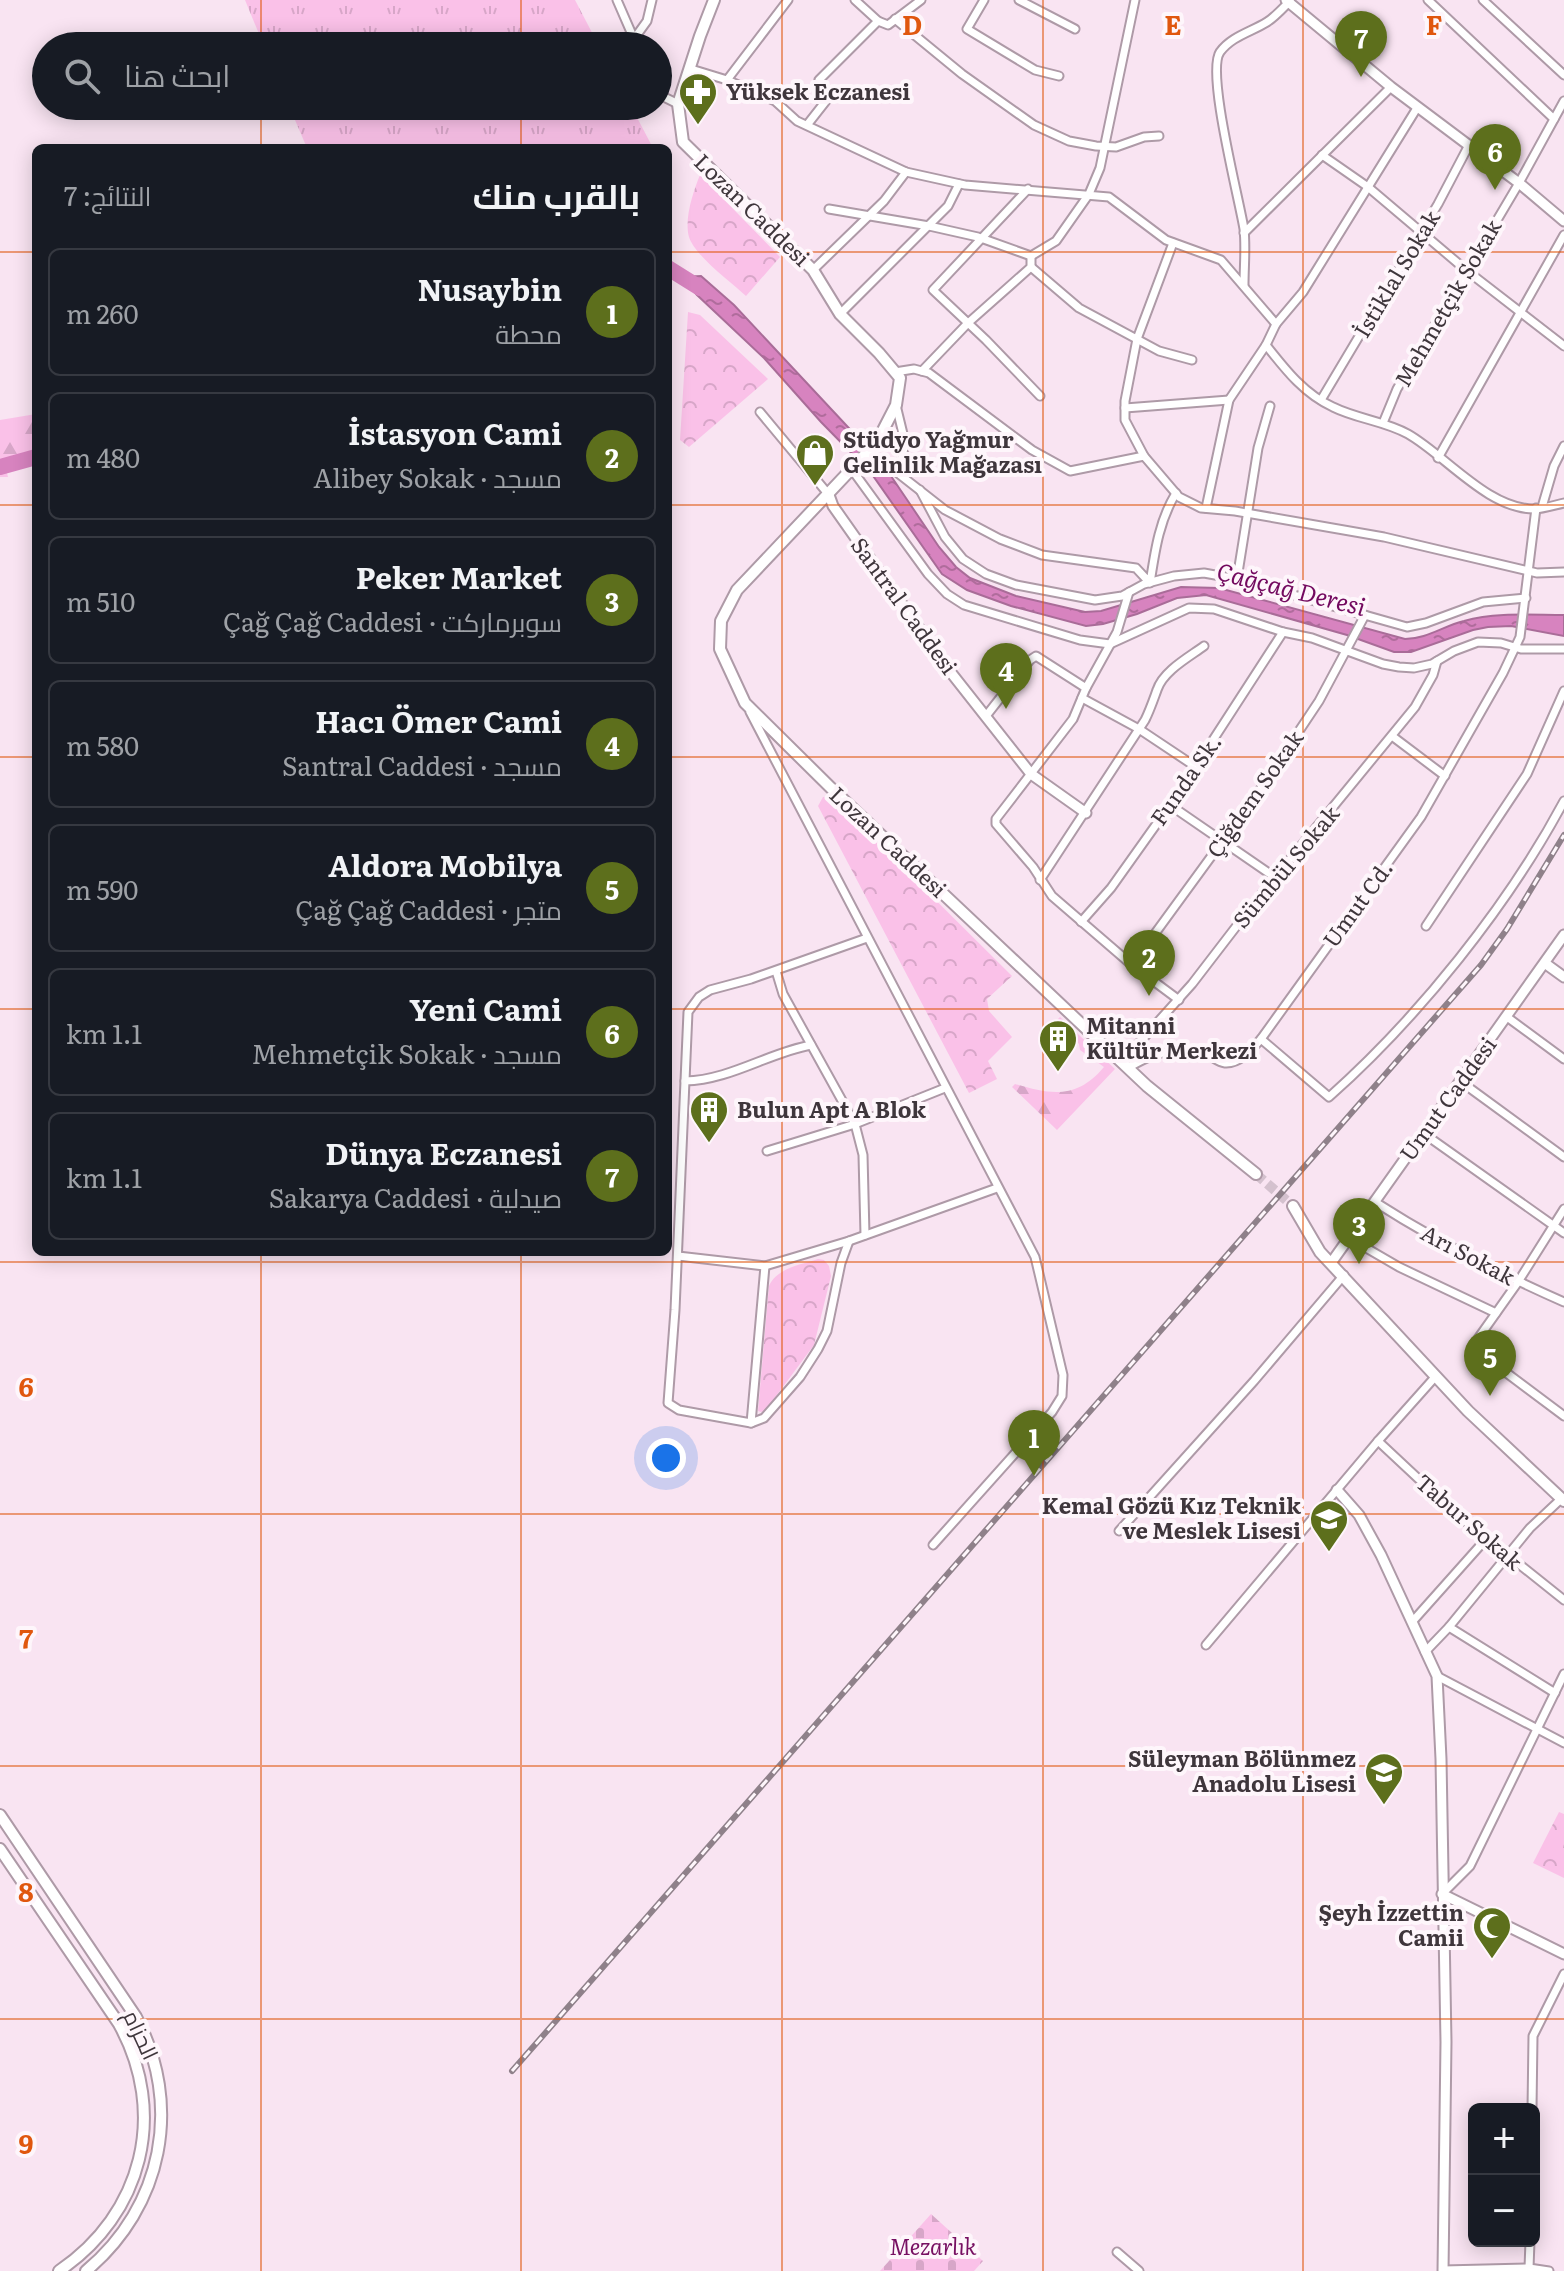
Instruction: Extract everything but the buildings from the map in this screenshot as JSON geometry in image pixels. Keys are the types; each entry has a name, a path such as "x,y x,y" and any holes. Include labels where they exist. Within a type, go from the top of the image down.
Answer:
{"main road":[{"name":"Lozan Caddesi","path":"714,0 678,104 683,142 813,270 840,314 895,372"},
{"path":"895,372 900,378 896,405"},
{"name":"Lozan Caddesi","path":"896,405 877,442 856,468 737,590 721,621 720,649 745,703 1125,1065 1256,1174"},
{"path":"1293,1206 1320,1252 1468,1411 1563,1500"},
{"name":"الحزام","path":"0,1815 136,2017 158,2073 161,2131 147,2189 129,2225 115,2244 86,2271"},
{"name":"الحزام","path":"0,1849 119,2024 134,2055 143,2089 143,2143 131,2185 120,2207 97,2239 59,2271"}],"street":[{"path":"617,0 631,32"},
{"path":"641,32 652,0"},
{"path":"727,80 788,0"},
{"path":"855,0 878,21 888,25 921,0"},
{"path":"984,0 967,29 1035,70 1059,76"},
{"path":"1019,0 1075,29"},
{"path":"1031,256 1056,241 1089,194 1105,146 1135,0"},
{"path":"1428,0 1554,119"},
{"path":"1483,0 1564,75"},
{"path":"1244,286 1244,233 1217,93 1216,65 1218,55 1226,47 1239,36 1268,21 1289,1 1417,108 1519,183 1564,221"},
{"path":"895,19 962,74 1034,125 1069,141 1116,147 1144,137 1159,136"},
{"path":"807,125 829,97 819,80 878,21"},
{"path":"691,69 727,80 775,101 797,121 906,172 959,184 1109,197 1173,243 1221,260 1276,324"},
{"path":"1244,233 1391,87"},
{"path":"672,101 678,104"},
{"name":"Mehmetçik Sokak","path":"1383,423 1397,389 1564,101"},
{"path":"1206,508 1229,400 1266,345 1276,324 1303,292 1417,108"},
{"name":"İstiklal Sokak","path":"1321,400 1422,232 1469,145"},
{"path":"1322,155 1368,187 1466,270 1564,346"},
{"path":"813,270 868,217 906,172"},
{"path":"840,314 948,206 959,184"},
{"path":"1028,189 933,290 1040,396"},
{"path":"829,209 929,226 983,239 1031,256"},
{"path":"1438,458 1564,235"},
{"path":"1173,243 1137,339 1125,420 1144,456 1179,497 1206,508 1384,537 1530,571 1564,572"},
{"path":"922,371 968,323 1031,267 1031,256"},
{"path":"1031,267 1079,308 1159,351 1192,360"},
{"path":"1266,345 1289,375 1321,400 1334,408 1410,435 1438,458 1509,504 1539,508 1564,503"},
{"path":"895,372 914,369 929,373 1032,450 1070,471 1144,456"},
{"path":"1125,408 1229,400"},
{"path":"896,405 905,442 899,474 945,510 1000,539 1042,555 1136,568 1150,583"},
{"path":"1237,579 1258,448 1270,406"},
{"path":"760,412 829,495"},
{"path":"920,490 945,537 963,559 986,574 1016,585 1095,600 1122,596 1174,576 1204,573 1237,579 1364,619 1407,627 1483,602 1526,598 1539,508 1564,446"},
{"path":"856,468 928,574 947,594 964,605 1080,640 1110,644 1189,608 1214,609 1283,632 1349,648 1383,664 1399,667 1414,668 1437,661 1478,642 1564,649"},
{"path":"1150,583 1156,542 1166,509 1176,493"},
{"name":"Santral Caddesi","path":"829,495 839,516 904,610 1031,774 1086,813"},
{"path":"1129,592 1117,632 1073,719 996,819 996,824 1033,867 1052,896 1132,965 1179,1000"},
{"name":"Umut Cd.","path":"1125,1065 1167,1051 1207,1054 1223,1063 1234,1061 1249,1052 1261,1039 1421,817 1520,637 1526,598"},
{"name":"Çiğdem Sokak","path":"1132,965 1319,701 1364,619"},
{"name":"Funda Sk.","path":"1081,922 1111,888 1170,805 1283,632"},
{"path":"1040,880 1139,729 1156,699 1157,688 1172,670 1204,646"},
{"path":"986,716 1036,656 1086,688"},
{"name":"Sümbül Sokak","path":"1125,1065 1415,707 1433,675 1437,661"},
{"path":"1426,926 1527,774 1564,691"},
{"path":"1082,698 1139,729 1196,767"},
{"path":"745,703 1035,1257 1063,1375 1062,1396 1052,1412 933,1545"},
{"path":"1392,736 1445,776"},
{"path":"1261,1039 1329,1097 1377,1053 1504,900 1564,801"},
{"path":"1170,805 1276,878"},
{"name":"Umut Caddesi","path":"1331,1263 1564,935"},
{"path":"849,1241 841,1263 827,1331 818,1349 764,1418 751,1423 679,1410 668,1403 678,1256 688,1012 710,990 776,971 867,938"},
{"path":"1546,964 1564,977"},
{"path":"776,971 783,994 855,1124 863,1155 865,1235"},
{"path":"1507,1017 1564,1059"},
{"path":"685,1081 702,1081 723,1075 811,1045"},
{"path":"1460,1081 1564,1157"},
{"path":"767,1151 855,1124 945,1088"},
{"path":"1423,1133 1564,1233"},
{"path":"678,1256 765,1266 849,1241 997,1188"},
{"name":"Arı Sokak","path":"1375,1202 1451,1248 1564,1302"},
{"path":"1564,1209 1472,1347 1564,1416"},
{"path":"1349,1238 1399,1267 1496,1313"},
{"path":"751,1423 765,1266"},
{"path":"1119,1531 1344,1275"},
{"path":"1206,1645 1436,1376"},
{"name":"Tabur Sokak","path":"1378,1441 1486,1539 1564,1600"},
{"path":"1337,1490 1359,1515 1381,1555 1437,1676 1446,2042 1443,2270 1529,2268 1549,2271"},
{"path":"1425,1652 1530,1528 1563,1500"},
{"path":"1412,1622 1486,1539"},
{"path":"1449,1627 1555,1693"},
{"path":"1442,1894 1470,1866 1564,1674"},
{"path":"1437,1676 1564,1743"},
{"path":"1442,1894 1564,1954"},
{"path":"1532,2103 1533,2036 1564,1974"},
{"path":"1529,2268 1530,2247"},
{"path":"1117,2252 1139,2271"}],"green space":[{"path":"245,0 575,0 592,32 258,32"},
{"path":"295,120 638,120 651,144 305,144"},
{"path":"700,175 780,257 746,296 706,260 689,237 688,214"},
{"path":"688,312 700,315 768,379 689,447 680,440"},
{"path":"32,415 32,462 6,469 8,477 0,477 0,420"},
{"path":"831,796 1012,976 987,999 989,1011 1012,1037 988,1061 997,1079 969,1093 818,806 823,797"},
{"path":"1060,1017 1115,1069 1057,1130 1012,1087 1015,1084 1063,1092 1084,1085 1104,1067 1080,1050 1079,1044 1057,1020"},
{"path":"818,1259 829,1266 831,1276 814,1345 765,1411 758,1411 769,1286 783,1271"},
{"path":"1559,1812 1564,1814 1564,1878 1533,1863"},
{"name":"Mezarlık","path":"931,2214 983,2261 974,2271 880,2271"}],"water":[{"path":"701,276 734,305 860,440 891,476 939,547 970,578 1016,596 1085,612 1101,611 1181,587 1219,588 1405,639 1421,637 1476,618 1514,615 1564,615 1564,636 1511,626 1488,627 1411,652 1394,652 1347,635 1206,595 1177,598 1137,614 1086,626 1011,606 967,590 942,574 871,473 764,358 682,277"}],"waterway":[{"name":"Çağçağ Deresi","path":"672,270 700,288"},
{"path":"0,467 32,458"}],"tunnel":[{"path":"1256,1174 1293,1206"}],"railway":[{"path":"512,2071 1481,965 1507,929 1564,835"}],"place":[{"name":"Dünya Eczanesi","path":"1361,77"},
{"name":"Yüksek Eczanesi","path":"698,126"},
{"name":"Yeni Cami","path":"1495,190"},
{"name":"Stüdyo Yağmur Gelinlik Mağazası","path":"815,487"},
{"name":"Hacı Ömer Cami","path":"1006,709"},
{"name":"İstasyon Cami","path":"1149,996"},
{"name":"Mitanni Kültür Merkezi","path":"1058,1073"},
{"name":"Bulun Apt A Blok","path":"709,1144"},
{"name":"Peker Market","path":"1359,1264"},
{"name":"Aldora Mobilya","path":"1490,1396"},
{"name":"Nusaybin","path":"1034,1476"},
{"name":"Kemal Gözü Kız Teknik ve Meslek Lisesi","path":"1329,1553"},
{"name":"Süleyman Bölünmez Anadolu Lisesi","path":"1384,1806"},
{"name":"Şeyh İzzettin Camii","path":"1492,1960"}]}
